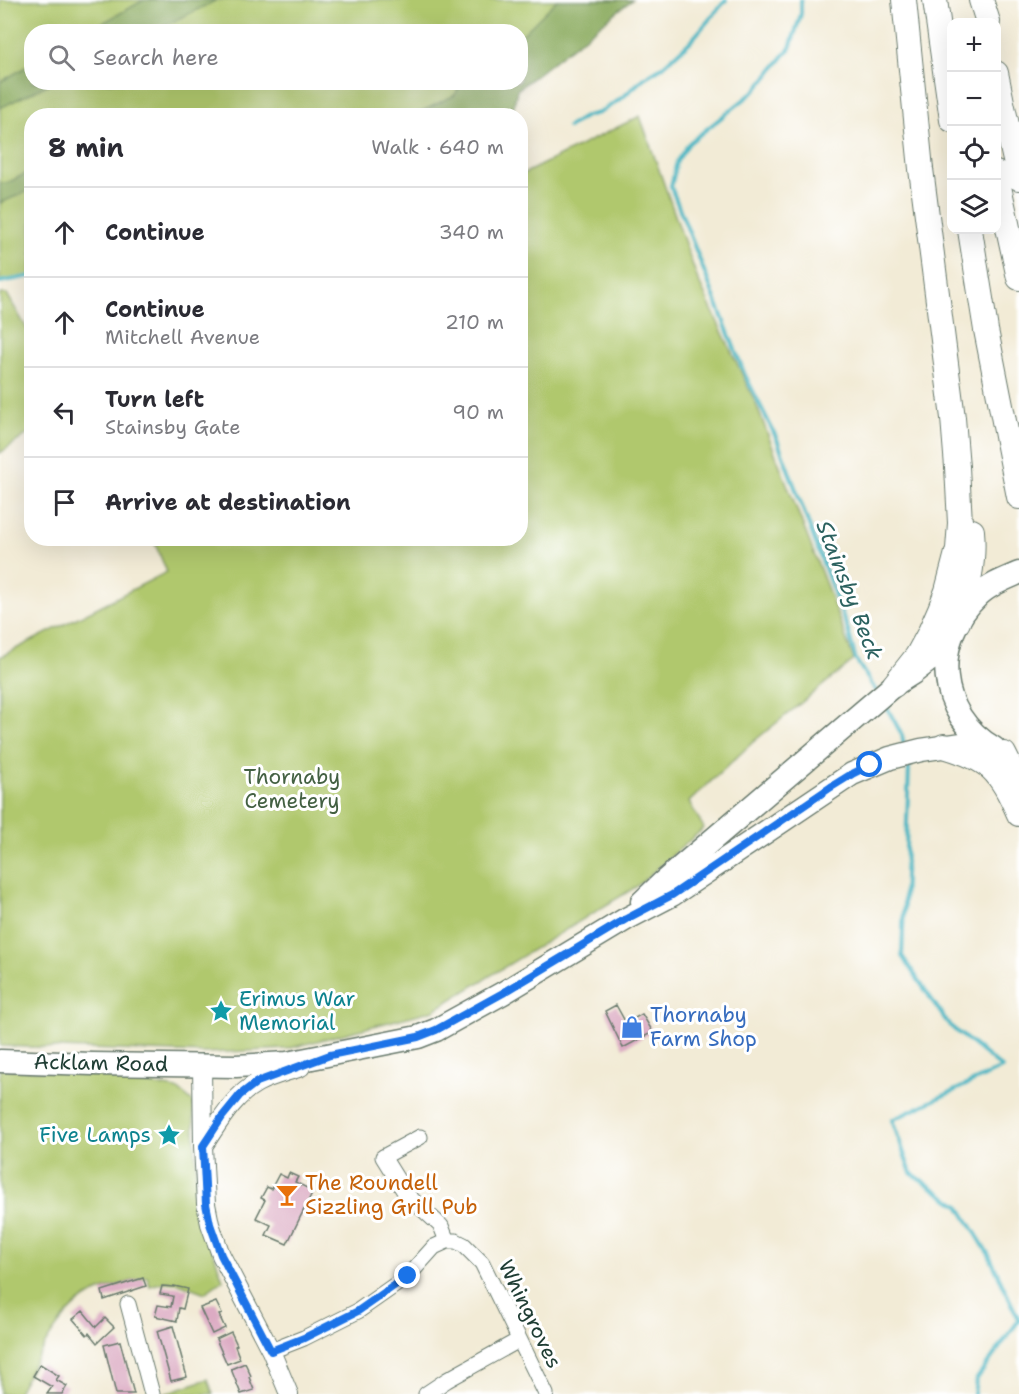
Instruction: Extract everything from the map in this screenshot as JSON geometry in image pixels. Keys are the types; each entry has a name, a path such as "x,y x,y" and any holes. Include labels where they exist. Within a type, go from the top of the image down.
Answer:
{"highway":[{"path":"892,687 930,634 947,591 958,549 960,523 953,418 921,169 904,0"},
{"path":"911,64 913,0"},
{"path":"935,0 947,90"},
{"path":"969,0 971,18"},
{"path":"981,0 987,18"},
{"path":"1001,97 1019,178"},
{"path":"998,180 1019,278"},
{"path":"971,234 986,330 1019,497"},
{"path":"957,467 966,492 973,541 969,586 958,622"},
{"path":"933,748 966,752 987,763 1009,790 1019,814"},
{"path":"1005,753 1019,784"}],"main road":[{"path":"1005,753 974,734 961,719 947,686 946,666 949,645 958,622 980,594 1009,577"},
{"path":"626,919 663,882 863,711 949,645"},
{"path":"626,919 672,895 852,774 890,758 962,744 1005,753"},
{"name":"Acklam Road","path":"0,1061 237,1066 287,1063 418,1037 436,1030 503,993 626,919"}],"street":[{"path":"203,1146 240,1095 257,1082 330,1055"},
{"path":"202,1065 203,1146 206,1204 210,1224 221,1255 271,1351 289,1394"},
{"path":"271,1351 304,1338 358,1311 408,1276 434,1247 447,1241 441,1226 406,1194 383,1157 420,1137"},
{"name":"Whingroves","path":"447,1241 456,1241 464,1245 482,1263 546,1394"},
{"path":"128,1304 152,1394"},
{"path":"426,1394 519,1340"}],"green space":[{"path":"0,0 613,0 528,67 528,24 24,24 24,90 508,90 506,108 24,108 24,277 0,282"},
{"path":"144,0 217,0 168,24 101,24"},
{"path":"557,0 632,0 528,81 528,29"},
{"path":"24,68 24,90 37,90 0,108 0,82"},
{"path":"458,90 517,90 513,108 428,108 455,95"},
{"name":"Thornaby Cemetery","path":"640,116 698,280 756,404 854,660 753,742 689,802 704,828 636,887 434,1010 287,1049 206,1053 0,1046 0,657 167,572 156,546 528,546 528,172"},
{"path":"24,174 24,193 0,203 0,183 7,183"},
{"path":"0,294 7,294 24,324 24,436 0,453"},
{"path":"0,1069 74,1072 177,1089 193,1102 198,1206 223,1280 205,1293 179,1283 164,1282 150,1286 147,1277 93,1294 69,1312 59,1324 17,1394 0,1394"},
{"path":"208,1379 213,1394 162,1394"}],"building":[{"name":"Thornaby Farm Shop","path":"616,1005 626,1023 642,1014 653,1032 623,1048 605,1011"},
{"name":"The Roundell Sizzling Grill Pub","path":"289,1173 298,1177 295,1182 313,1191 287,1244 266,1235 271,1225 256,1218 265,1200 261,1198 267,1187 271,1189 279,1174 287,1178"},
{"path":"143,1278 146,1286 104,1300 102,1291"},
{"path":"162,1286 188,1289 183,1309 179,1308 177,1321 155,1316 158,1305 171,1307 173,1296 160,1294"},
{"path":"216,1302 225,1328 212,1334 200,1308"},
{"path":"83,1311 96,1327 105,1318 114,1327 97,1343 73,1319"},
{"path":"173,1326 187,1377 171,1381 157,1331"},
{"path":"231,1332 240,1359 227,1364 216,1339"},
{"path":"120,1341 134,1394 116,1394 104,1345"},
{"path":"245,1363 254,1390 241,1394 231,1369"},
{"path":"40,1364 59,1376 56,1380 67,1386 62,1394 47,1394 52,1387 33,1376"}],"waterway":[{"path":"568,127 586,116 599,113 662,67 690,42 726,0"},
{"name":"Stainsby Beck","path":"801,0 801,14 790,48 756,90 689,143 677,161 671,187 745,375 777,439 848,630 856,660 876,691"},
{"path":"0,282 24,278"},
{"name":"Stainsby Beck","path":"885,704 902,735 904,746"},
{"name":"Stainsby Beck","path":"908,762 902,956 949,1025 1002,1068 892,1120 911,1173 959,1206 989,1255 1019,1320"},
{"name":"Stainsby Beck","path":"974,1394 976,1380 1019,1320"}],"place":[{"name":"Erimus War Memorial","path":"221,1011"},
{"name":"Thornaby Farm Shop","path":"632,1027"},
{"name":"Five Lamps","path":"169,1135"},
{"name":"The Roundell Sizzling Grill Pub","path":"287,1195"}],"route":[{"path":"408,1276 358,1311 304,1338 271,1351 221,1255 210,1224 206,1204 203,1146 240,1095 257,1082 330,1055 418,1037 436,1030 503,993 626,919 672,895 831,787 870,765"}]}
